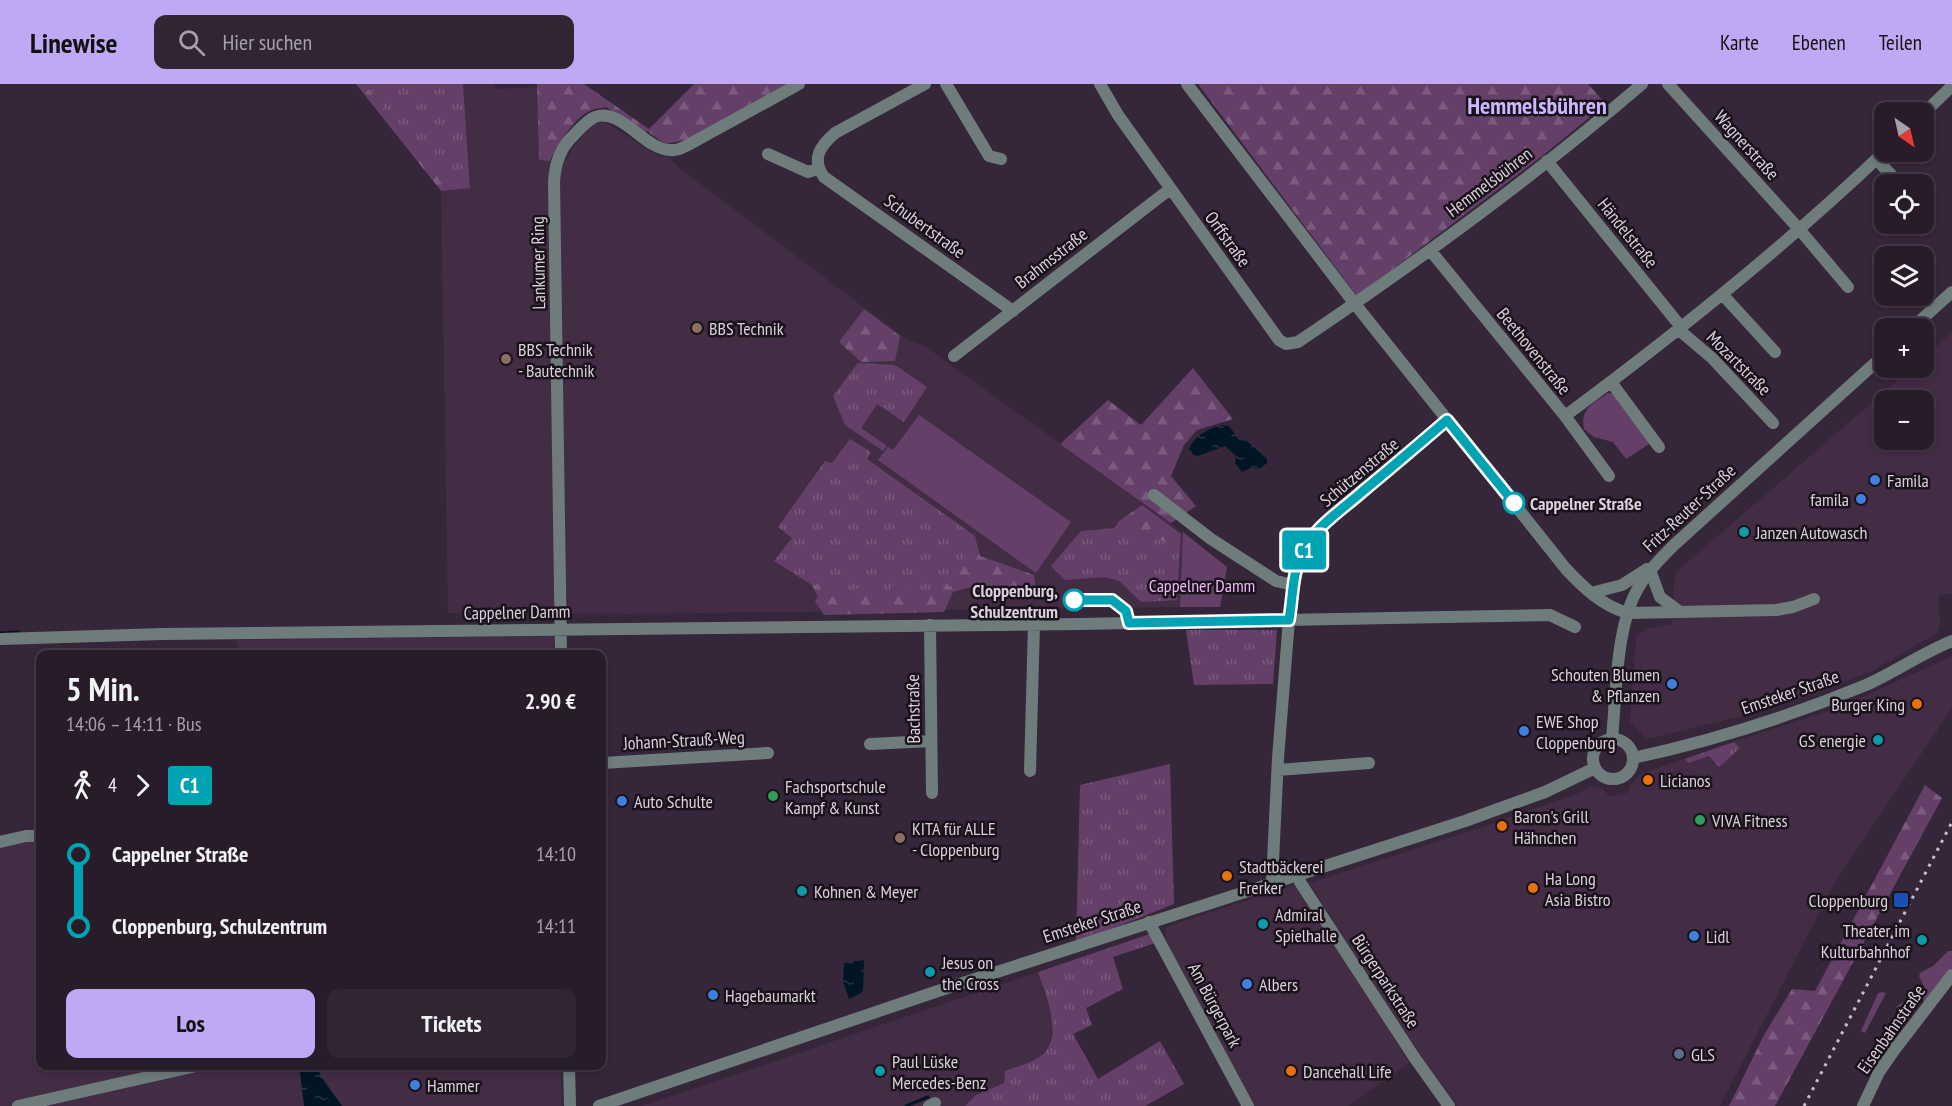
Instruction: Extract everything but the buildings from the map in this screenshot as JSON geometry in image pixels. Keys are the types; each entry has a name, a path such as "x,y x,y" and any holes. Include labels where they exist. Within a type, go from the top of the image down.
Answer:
{"street":[{"name":"Lankumer Ring","path":"561,650 554,182 554,170 558,158 570,139 589,121 597,117 612,117 658,147 672,151 688,145 799,84"},
{"path":"768,154 808,172 818,169 818,156 823,143 835,133 925,84"},
{"path":"946,84 989,156 1001,159"},
{"name":"Orffstraße","path":"1100,84 1118,116 1279,340 1286,344 1298,342 1355,304"},
{"path":"1187,84 1447,420 1566,569 1591,593 1613,608 1628,613 1785,609 1814,599"},
{"name":"Hemmelsbühren","path":"1355,304 1547,161 1642,84"},
{"name":"Wagnerstraße","path":"1668,84 1799,229"},
{"path":"1934,103 1952,86"},
{"name":"Mozartstraße","path":"1565,416 1722,294 1799,229 1874,160"},
{"name":"Händelstraße","path":"1547,161 1680,328"},
{"name":"Schubertstraße","path":"818,169 824,177 1013,310"},
{"name":"Brahmsstraße","path":"954,356 1170,189"},
{"path":"1799,229 1848,287"},
{"name":"Beethovenstraße","path":"1430,250 1565,416 1609,476"},
{"path":"1923,318 1952,292"},
{"name":"Mozartstraße","path":"1722,294 1775,352"},
{"name":"Mozartstraße","path":"1680,328 1712,358 1773,423"},
{"name":"Fritz-Reuter-Straße","path":"1612,739 1620,652 1628,613 1634,595 1653,566 1874,364"},
{"path":"1611,382 1659,447"},
{"name":"Schützenstraße","path":"1272,882 1289,620 1293,585 1303,550 1322,527 1447,420"},
{"path":"1154,495 1211,539 1266,575 1282,584 1293,585"},
{"path":"1591,593 1622,585 1653,566 1660,597 1680,612"},
{"name":"Cappelner Damm","path":"0,639 162,634 1034,624 1550,615 1575,627"},
{"path":"1030,771 1034,624"},
{"name":"Bachstraße","path":"930,625 932,793"},
{"name":"Emsteker Straße","path":"1633,759 1695,743 1829,700 1869,683 1952,641"},
{"path":"1612,739 1619,740 1629,747 1633,759 1633,764 1626,774 1615,779 1604,777 1595,768 1593,758 1597,748 1605,741 1612,739"},
{"path":"870,744 931,741"},
{"name":"Johann-Strauß-Weg","path":"606,763 768,753"},
{"path":"1278,770 1369,763"},
{"name":"Emsteker Straße","path":"599,1106 938,991 1465,821 1545,792 1595,768"},
{"path":"0,842 36,836"},
{"name":"Bürgerparkstraße","path":"1298,874 1300,882 1414,1057 1449,1106"},
{"name":"Am Bürgerpark","path":"1149,922 1248,1106"},
{"name":"Eisenbahnstraße","path":"1863,1106 1880,1072 1895,1049 1952,975"},
{"path":"18,1106 179,1070"},
{"path":"568,1070 570,1106"}],"shaded area":[{"path":"463,84 495,84 495,89 538,87 539,160 566,160 573,147 594,124 605,122 658,156 669,157 679,168 906,339 926,347 1183,532 1180,607 628,614 448,613 441,191 470,187"},
{"path":"1952,333 1952,593 1939,596 1940,627 1937,633 1876,669 1814,694 1758,712 1647,739 1630,722 1636,637 1648,628 1672,624 1676,572 1874,401 1874,450 1934,450 1934,390 1887,390 1900,378 1934,378 1934,349"},
{"path":"554,636 554,650 238,650 237,640"},
{"path":"1952,656 1952,708 1835,882 1720,1106 1457,1106 1419,1053 1309,883 1480,828 1576,794 1592,786 1602,788 1609,796 1627,793 1629,786 1641,774 1841,707"},
{"path":"36,834 36,1070 561,1070 562,1106 0,1106 0,839"},
{"path":"1296,884 1363,986 1409,1063 1348,1106 1253,1106 1166,940 1166,927"},
{"path":"1038,972 1053,1022 1049,1046 1038,1059 1005,1071 1004,1083 976,1095 965,1106 642,1106"}],"green space":[{"path":"356,84 365,84 399,129 425,147 450,190 441,191"},
{"path":"365,84 463,84 470,188 450,190 425,147 399,129"},
{"path":"537,84 584,84 649,129 694,84 792,84 686,140 665,144 647,131 644,133 606,107 594,109 573,125 550,161 539,160"},
{"path":"1198,84 1588,84 1606,104 1541,157 1357,296"},
{"path":"864,309 900,336 895,361 861,362 839,342"},
{"path":"858,363 895,365 927,387 904,422 877,404 861,428 887,446 883,451 845,425 833,396"},
{"path":"1193,368 1233,419 1197,430 1184,445 1171,476 1196,506 1171,523 1060,444 1108,400 1141,425"},
{"path":"1608,393 1617,394 1652,442 1626,459 1613,442 1594,437 1584,429 1586,411"},
{"path":"919,415 1071,522 1036,573 878,460 888,447 893,450"},
{"path":"850,439 871,452 867,459 975,536 951,588 923,599 848,600 826,585 812,585 774,561 792,538 778,527 825,461 832,463"},
{"path":"1142,505 1181,534 1180,548 1127,527 1115,528 1118,522"},
{"path":"1127,527 1180,548 1177,600 1141,602 1119,581 1104,577 1065,580 1051,566 1081,531"},
{"name":"Cappelner Damm","path":"1183,532 1227,567 1220,607 1180,607"},
{"path":"975,536 980,556 1034,575 1036,590 970,587 953,592 944,612 824,615 815,601 818,597 812,585 826,585 848,599 862,583 881,599 898,581 923,598 940,579 951,587"},
{"path":"1186,630 1277,630 1273,684 1194,685"},
{"path":"1734,742 1740,748 1719,767 1709,756 1688,763 1685,759"},
{"path":"1170,764 1174,904 1076,943 1080,785"},
{"path":"1925,785 1942,798 1775,1106 1729,1106 1764,1035 1792,989 1815,991"},
{"path":"1150,934 1155,943 1113,957 1123,989 1086,1008 1092,1025 1073,1034 1098,1079 1160,1041 1184,1084 1145,1106 965,1106 976,1095 1004,1083 1005,1071 1036,1059 1045,1052 1051,1042 1052,1019 1038,972"},
{"path":"1948,951 1952,951 1952,968 1926,1001 1923,1001 1925,989 1919,976 1921,972 1933,966"},
{"path":"1878,993 1886,993 1865,1033 1861,1031"},
{"path":"1903,1002 1909,1003 1914,1011 1878,1065 1874,1066 1903,1012 1896,1007"}],"water":[{"path":"1222,425 1229,426 1239,440 1247,441 1267,459 1267,463 1258,470 1252,467 1242,472 1235,463 1236,456 1225,446 1195,457 1189,449 1194,440 1207,430"},
{"path":"864,960 863,992 849,999 843,981 844,963"},
{"path":"300,1070 319,1070 320,1075 342,1106 304,1106"}],"waterway":[{"path":"0,633 19,632"},
{"path":"906,1106 928,1097"}],"railway":[{"path":"1804,1106 1952,822"}],"bus line":[{"name":"C1","path":"1074,600 1112,600 1126,611 1129,623 1289,620 1297,567 1303,550 1311,539 1333,517 1447,420 1514,503"}],"place":[{"name":"BBS Technik","path":"697,328"},
{"name":"BBS Technik - Bautechnik","path":"506,359"},
{"name":"Famila","path":"1875,480"},
{"name":"famila","path":"1861,499"},
{"name":"Cappelner Straße","path":"1514,503"},
{"name":"Janzen Autowasch","path":"1744,532"},
{"name":"Cloppenburg, Schulzentrum","path":"1074,600"},
{"name":"Schouten Blumen & Pflanzen","path":"1672,684"},
{"name":"Burger King","path":"1917,704"},
{"name":"EWE Shop Cloppenburg","path":"1524,731"},
{"name":"GS energie","path":"1878,740"},
{"name":"Licianos","path":"1648,780"},
{"name":"Fachsportschule Kampf & Kunst","path":"773,796"},
{"name":"Auto Schulte","path":"622,801"},
{"name":"VIVA Fitness","path":"1700,820"},
{"name":"Baron's Grill Hähnchen","path":"1502,826"},
{"name":"KITA für ALLE - Cloppenburg","path":"900,838"},
{"name":"Stadtbäckerei Frerker","path":"1227,876"},
{"name":"Ha Long Asia Bistro","path":"1533,888"},
{"name":"Kohnen & Meyer","path":"802,891"},
{"name":"Cloppenburg","path":"1901,900"},
{"name":"Admiral Spielhalle","path":"1263,924"},
{"name":"Lidl","path":"1694,936"},
{"name":"Theater im Kulturbahnhof","path":"1922,940"},
{"name":"Jesus on the Cross","path":"930,972"},
{"name":"Albers","path":"1247,984"},
{"name":"Hagebaumarkt","path":"713,995"},
{"name":"GLS","path":"1679,1054"},
{"name":"Paul Lüske Mercedes-Benz","path":"880,1071"},
{"name":"Dancehall Life","path":"1291,1071"},
{"name":"Hammer","path":"415,1085"}],"district":[{"name":"Hemmelsbühren","path":"1537,105"}]}
